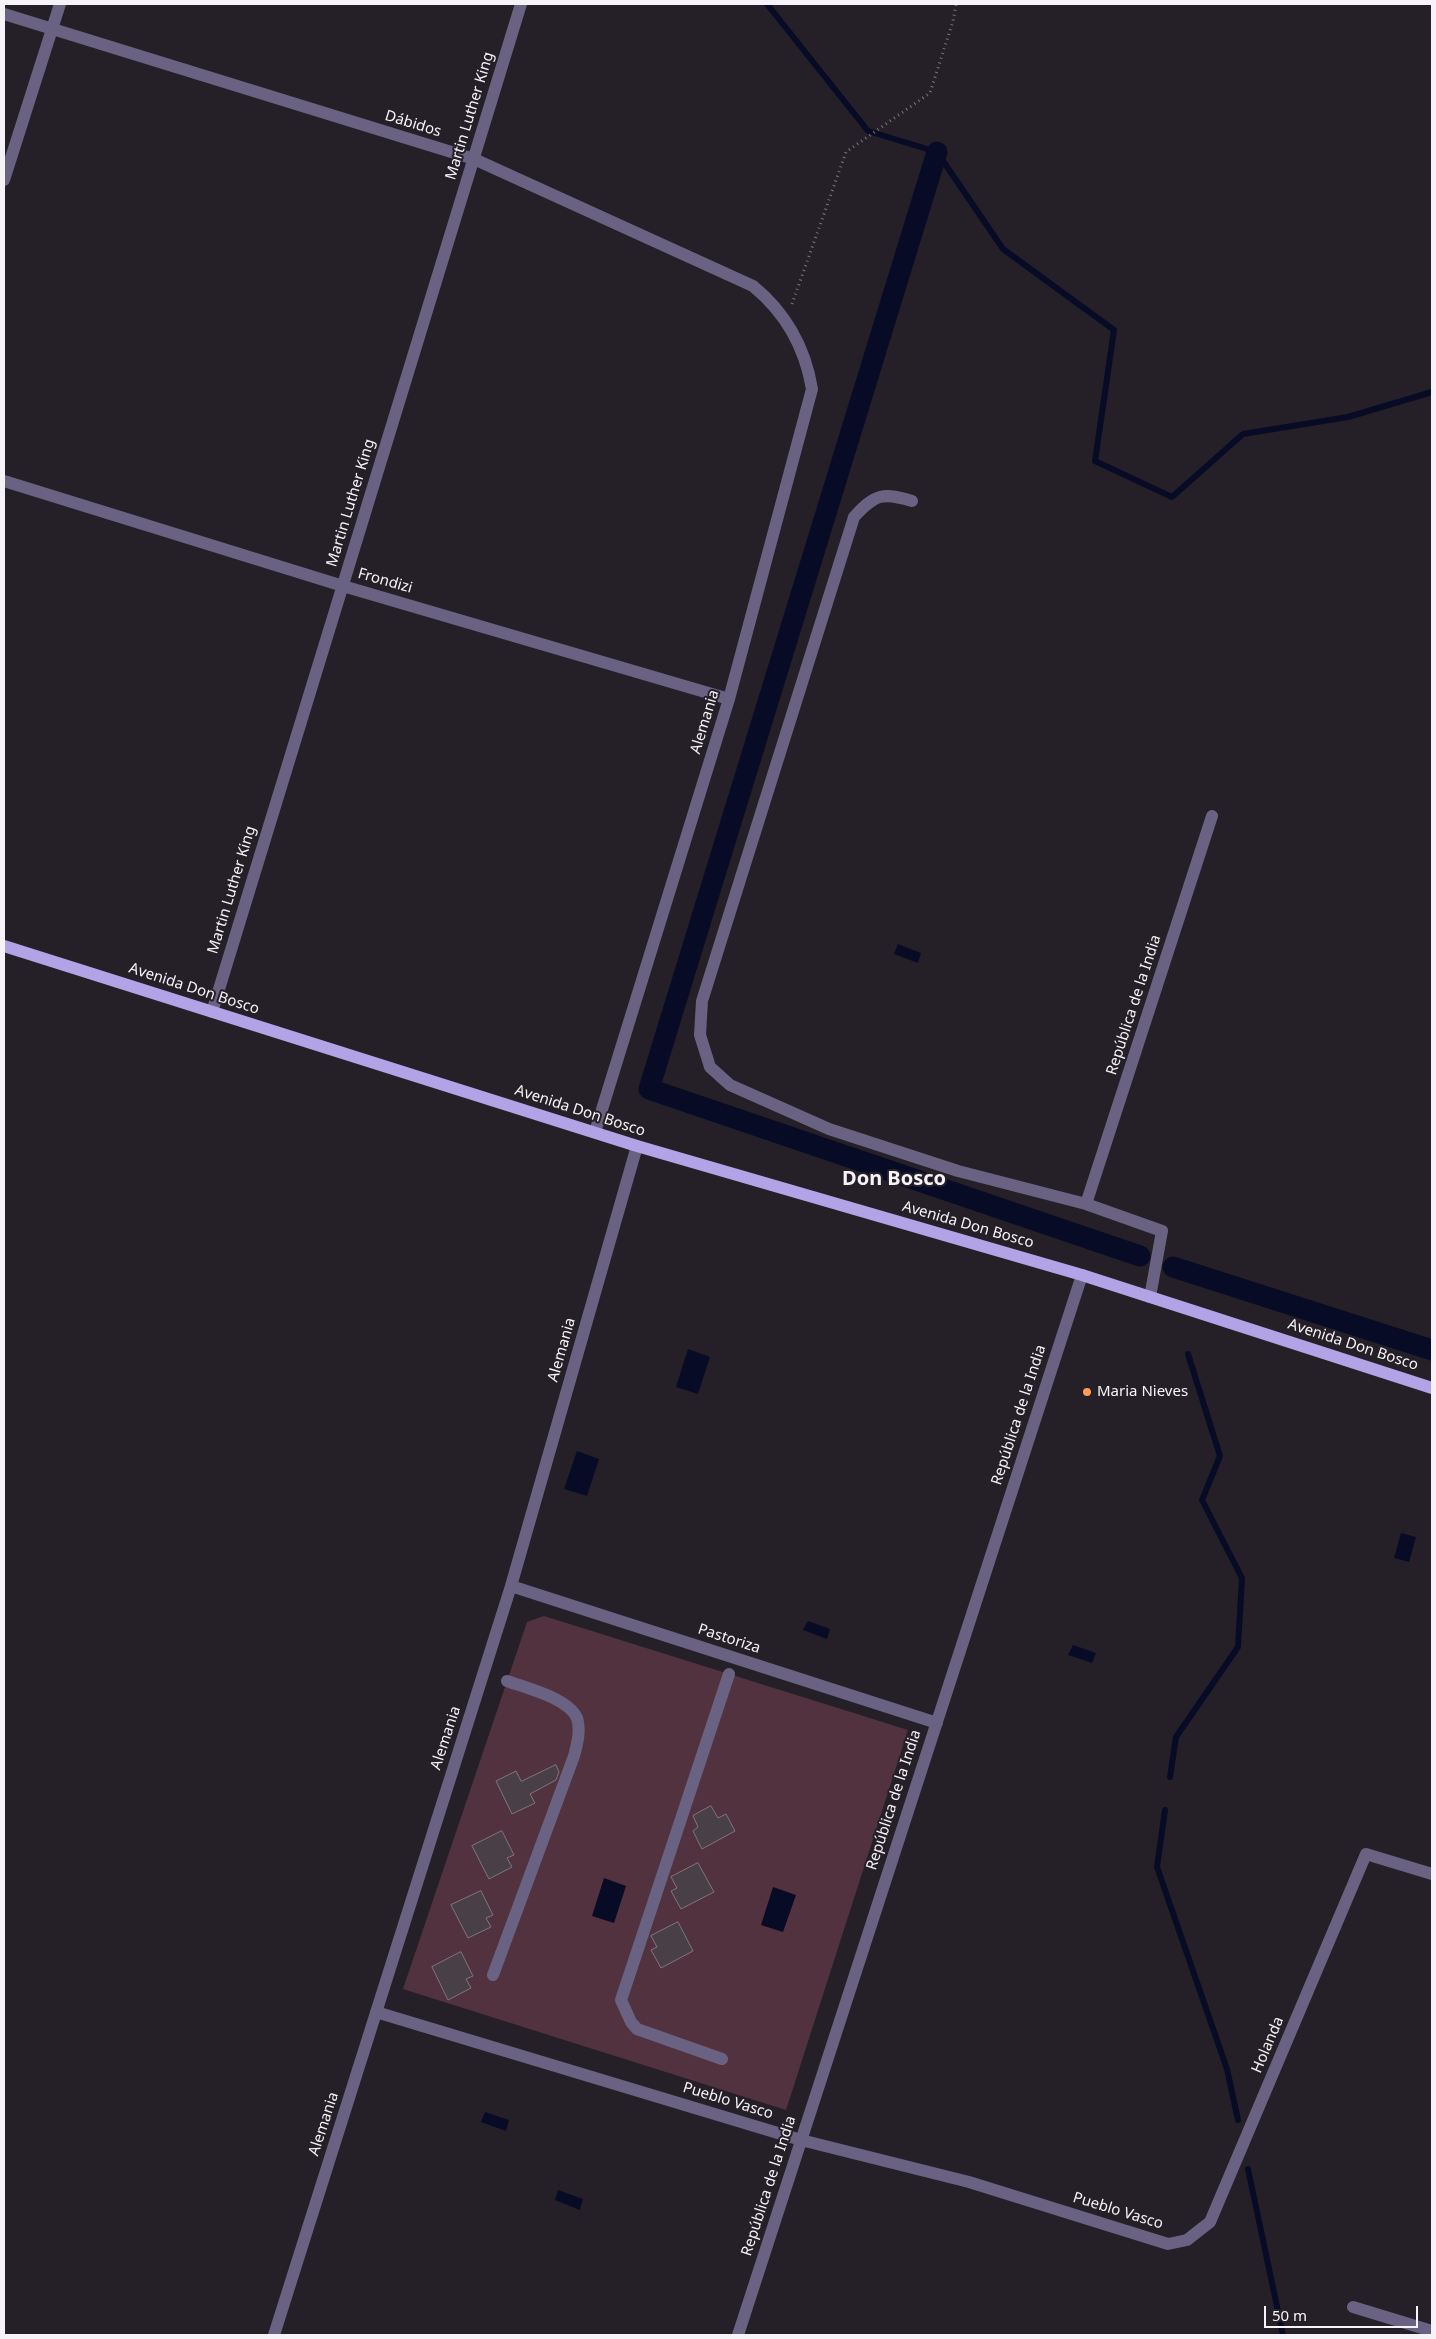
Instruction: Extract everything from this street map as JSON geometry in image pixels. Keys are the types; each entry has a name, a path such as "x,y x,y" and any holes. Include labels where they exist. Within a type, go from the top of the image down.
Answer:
{"main road":[{"name":"Avenida Don Bosco","path":"4,946 637,1146 1082,1275 1432,1388"}],"street":[{"path":"4,180 60,4"},
{"name":"Martin Luther King","path":"212,1012 522,4"},
{"name":"Dábidos","path":"4,14 474,159 754,286 769,299 786,321"},
{"name":"Alemania","path":"595,1132 729,698 812,389 808,366 799,343 786,321"},
{"name":"Frondizi","path":"4,481 343,586 729,698"},
{"path":"912,501 891,494 869,501 854,517 702,1001 700,1035 710,1067 730,1085 829,1129 958,1171 1086,1204 1162,1231 1150,1297"},
{"name":"República de la India","path":"1086,1204 1212,816"},
{"name":"Alemania","path":"274,2335 511,1586 637,1146"},
{"name":"República de la India","path":"738,2335 1082,1275"},
{"name":"Pastoriza","path":"511,1586 937,1723"},
{"path":"722,2059 637,2029 631,2022 621,2000 730,1674"},
{"path":"493,1975 574,1756 578,1737 577,1719 564,1703 507,1681"},
{"name":"Holanda","path":"1188,2240 1210,2222 1366,1854 1432,1874"},
{"name":"Pueblo Vasco","path":"376,2012 801,2140 969,2182 1168,2244 1188,2240"},
{"path":"1353,2308 1432,2331"}],"path":[{"path":"786,321 846,152 930,93 953,20 956,4"}],"shaded area":[{"path":"544,1616 908,1730 786,2110 403,1989 527,1622"}],"water":[{"path":"898,944 921,953 918,963 894,954"},
{"path":"688,1349 710,1357 698,1394 676,1387"},
{"path":"577,1451 599,1459 587,1496 564,1489"},
{"path":"1401,1533 1416,1537 1409,1562 1394,1558"},
{"path":"808,1621 830,1629 827,1639 803,1630"},
{"path":"1073,1645 1096,1653 1092,1663 1068,1655"},
{"path":"604,1878 626,1886 614,1923 592,1916"},
{"path":"773,1887 796,1895 783,1932 761,1925"},
{"path":"485,2112 509,2120 506,2131 481,2122"},
{"path":"558,2190 583,2199 580,2210 555,2200"}],"building":[{"path":"556,1765 559,1772 556,1780 530,1794 535,1803 512,1814 496,1781 516,1771 521,1781"},
{"path":"711,1806 718,1818 726,1814 735,1831 702,1849 693,1831 698,1827 693,1816"},
{"path":"502,1831 514,1855 507,1858 512,1867 489,1879 472,1846"},
{"path":"698,1863 714,1892 681,1909 671,1891 677,1888 671,1877"},
{"path":"481,1891 493,1915 486,1918 491,1927 468,1938 451,1905"},
{"path":"678,1922 693,1951 661,1968 651,1950 657,1947 651,1936"},
{"path":"461,1952 473,1976 466,1979 471,1988 448,2000 432,1967"}],"waterway":[{"path":"767,4 868,131 937,152 1003,249 1114,330 1095,461 1172,497 1243,434 1348,417 1432,392"},
{"path":"937,152 649,1089 1140,1256"},
{"path":"1173,1267 1432,1350"},
{"path":"1170,1777 1176,1737 1238,1647 1242,1578 1202,1500 1220,1456 1188,1354"},
{"path":"1165,1810 1157,1867 1227,2069 1238,2120"},
{"path":"1248,2169 1283,2335"}],"place":[{"name":"Maria Nieves","path":"1087,1392"}],"district":[{"name":"Don Bosco","path":"894,1179"}]}
